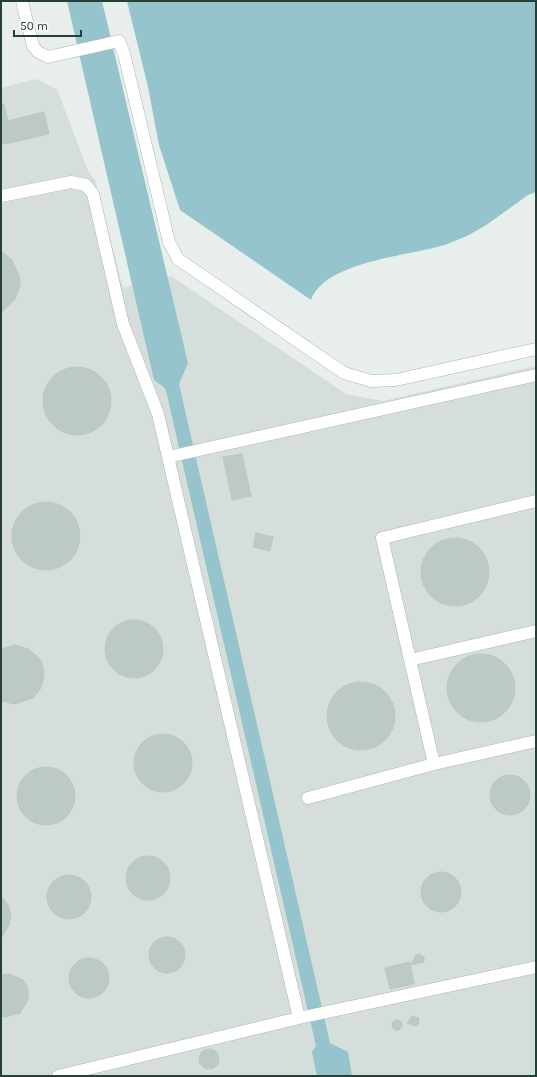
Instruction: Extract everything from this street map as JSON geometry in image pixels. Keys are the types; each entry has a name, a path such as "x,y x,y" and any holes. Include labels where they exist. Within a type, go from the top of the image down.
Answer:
{"street":[{"path":"22,1 33,46 38,52 48,57 119,41 124,54 169,242 178,259 344,372 371,381 396,380 536,349"},
{"path":"1,196 71,182 86,184 93,194 123,324 158,414 172,456 303,1017"},
{"path":"172,456 536,375"},
{"path":"434,764 382,538 536,501"},
{"path":"410,660 536,632"},
{"path":"308,798 434,764 536,741"},
{"path":"58,1076 303,1017 536,967"}],"shaded area":[{"path":"36,79 57,89 88,171 95,180 123,288 171,276 346,394 383,401 536,366 536,1076 1,1076 1,88"}],"water":[{"path":"67,1 102,1 188,363 179,384 330,1043 348,1052 352,1076 317,1076 312,1052 316,1046 167,395 165,388 154,380"},
{"path":"127,1 536,1 536,192 528,195 498,217 467,236 437,247 384,258 346,270 331,278 318,288 311,300 180,210 159,145 148,87"}],"building":[{"path":"1,104 4,104 8,121 44,112 49,134 5,144 1,141"},
{"path":"1,251 12,260 20,278 20,286 15,299 1,313"},
{"path":"77,367 90,370 101,377 108,388 111,401 108,414 101,425 90,432 77,435 64,432 53,425 46,414 43,401 46,388 53,377 64,370"},
{"path":"242,454 251,496 232,500 223,457"},
{"path":"46,502 59,505 70,512 77,523 80,536 77,549 70,560 59,567 46,570 33,567 22,560 15,549 12,536 15,523 22,512 33,505"},
{"path":"256,533 273,537 270,551 253,547"},
{"path":"455,538 468,541 479,548 486,559 489,572 486,585 479,596 468,603 455,606 442,603 431,596 424,585 421,572 424,559 431,548 442,541"},
{"path":"128,620 140,620 155,628 163,643 163,655 155,670 140,678 128,678 113,670 105,655 105,643 113,628"},
{"path":"16,645 28,649 38,657 42,663 44,675 41,688 33,698 15,704 1,701 1,649"},
{"path":"481,654 494,657 505,664 512,675 515,688 512,701 505,712 494,719 481,722 468,719 457,712 450,701 447,688 450,675 457,664 468,657"},
{"path":"361,682 374,685 385,692 392,703 395,716 392,729 385,740 374,747 361,750 348,747 337,740 330,729 327,716 330,703 337,692 348,685"},
{"path":"157,734 169,734 184,742 192,757 192,769 184,784 169,792 157,792 142,784 134,769 134,757 142,742"},
{"path":"40,767 52,767 67,775 75,790 75,802 67,817 52,825 40,825 25,817 17,802 17,790 25,775"},
{"path":"510,775 518,777 524,781 528,787 530,795 528,803 524,809 518,813 510,815 502,813 496,809 492,803 490,795 492,787 496,781 502,777"},
{"path":"148,856 160,860 166,866 170,878 166,890 160,896 148,900 136,896 130,890 126,878 130,866 136,860"},
{"path":"441,872 449,874 455,878 459,884 461,892 459,900 455,906 449,910 441,912 433,910 427,906 423,900 421,892 423,884 427,878 433,874"},
{"path":"69,875 81,879 87,885 91,897 87,909 81,915 69,919 57,915 51,909 47,897 51,885 57,879"},
{"path":"1,896 8,905 11,915 9,925 1,938"},
{"path":"171,937 180,942 184,948 184,962 180,968 171,973 163,973 154,968 150,962 149,951 154,942 160,938"},
{"path":"420,954 424,957 424,962 411,965 416,955"},
{"path":"93,958 100,961 106,967 109,978 108,986 100,995 93,998 85,998 78,995 70,986 69,974 72,967 81,959"},
{"path":"410,962 414,984 390,989 385,968"},
{"path":"9,974 23,980 28,989 28,1000 20,1013 5,1017 1,1016 1,975"},
{"path":"412,1016 419,1018 416,1026 407,1023"},
{"path":"395,1020 399,1020 401,1021 401,1029 395,1030 392,1027 392,1023"},
{"path":"209,1049 216,1052 219,1059 216,1066 209,1069 202,1066 199,1059 202,1052"}]}
